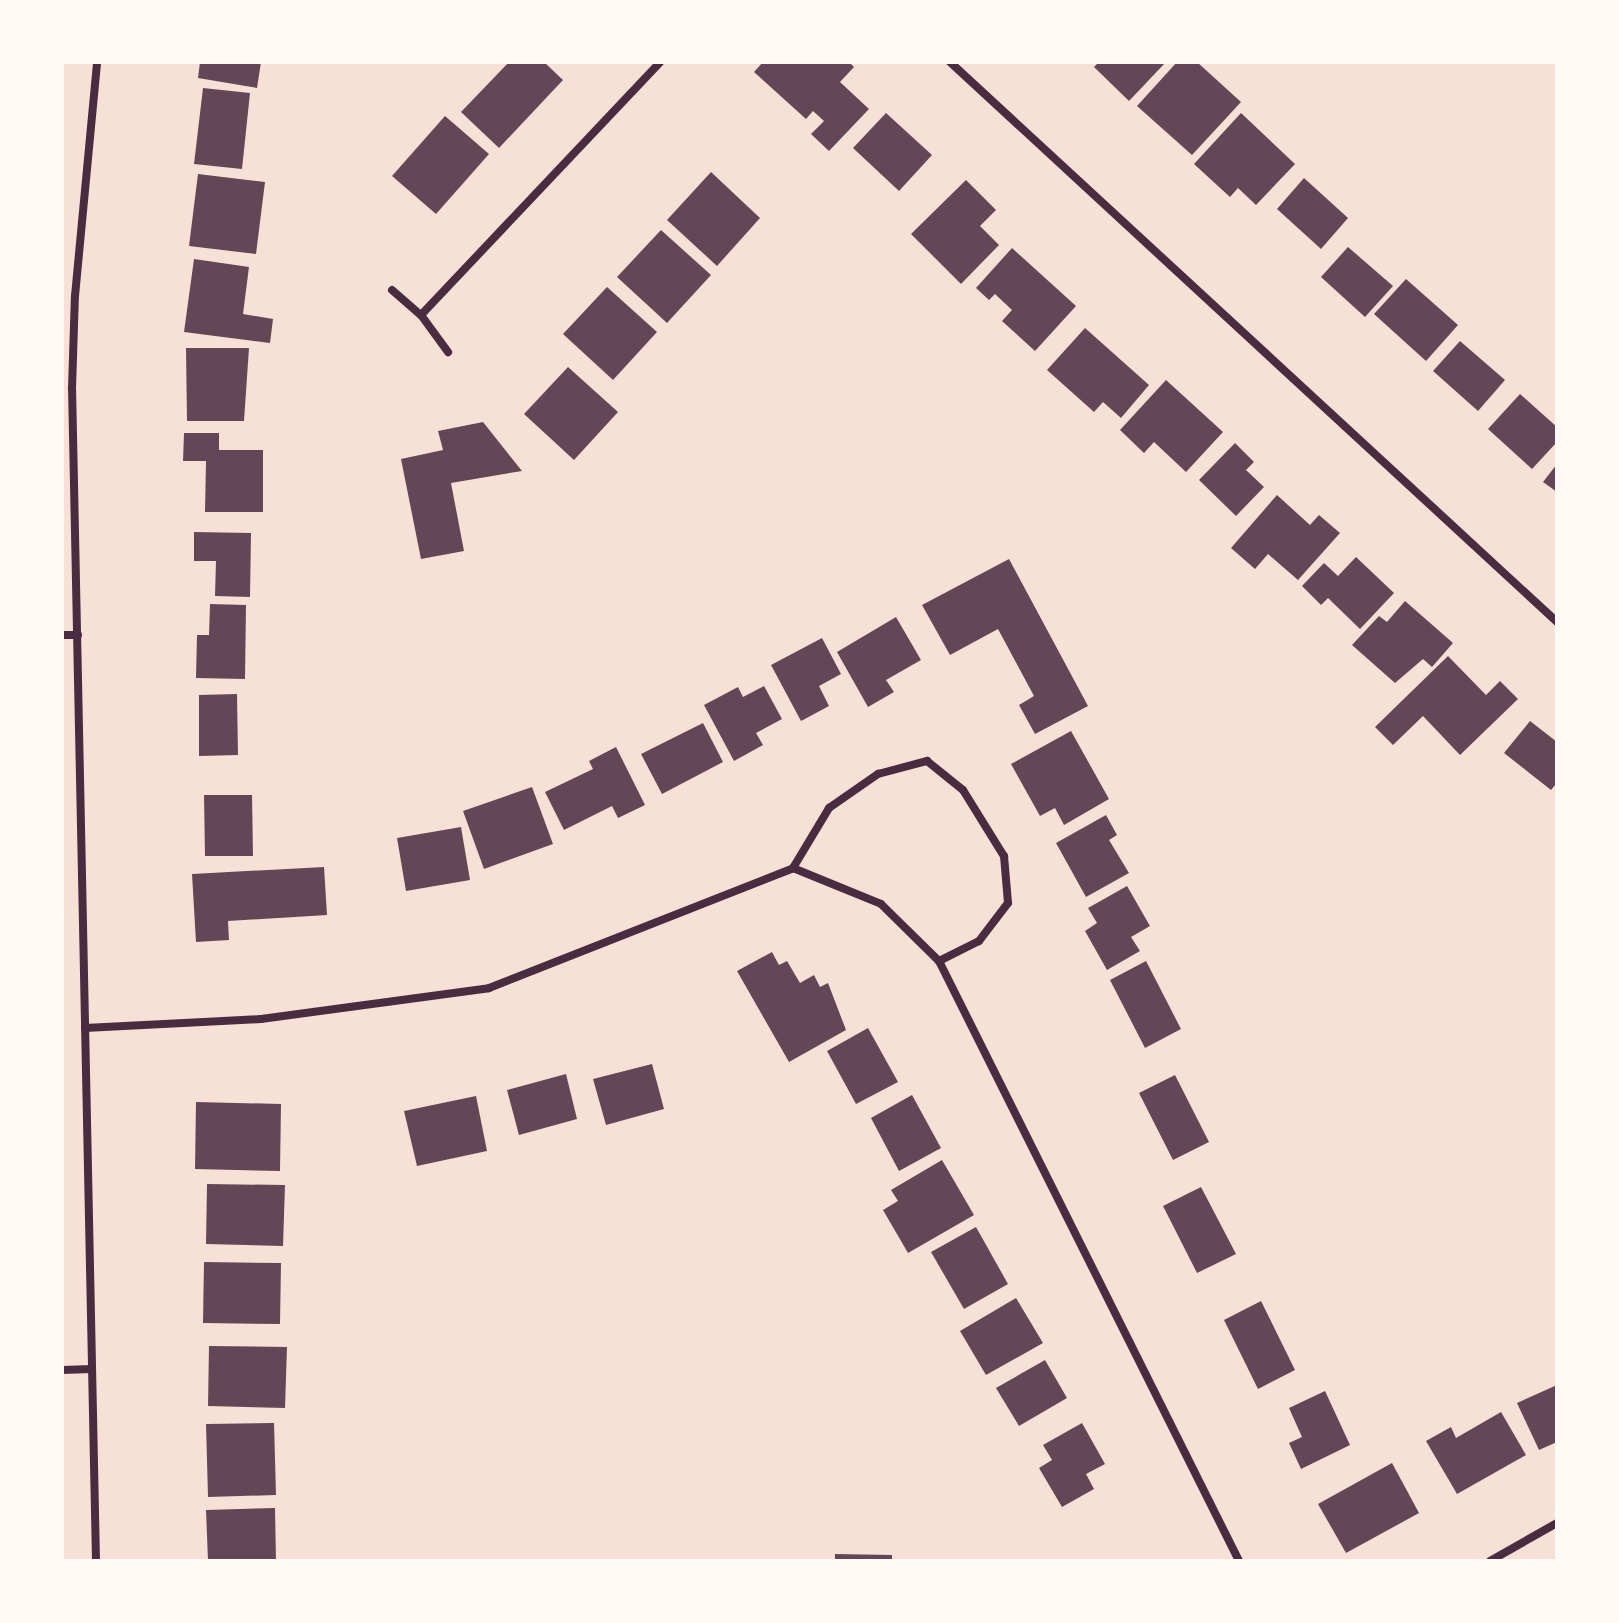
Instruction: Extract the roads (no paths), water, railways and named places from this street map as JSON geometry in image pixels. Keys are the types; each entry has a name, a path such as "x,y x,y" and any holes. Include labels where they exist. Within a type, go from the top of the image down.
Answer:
{"street":[{"path":"96,1561 78,635 75,296 97,62"},
{"path":"421,315 660,62"},
{"path":"950,62 1557,622"},
{"path":"392,290 421,315 448,352"},
{"path":"62,635 78,635"},
{"path":"85,1028 261,1019 489,988 793,868 829,808 878,774 927,761 963,790 1004,856 1008,903 979,941 939,961"},
{"path":"793,868 881,904 939,961 1239,1561"},
{"path":"62,1370 92,1369"},
{"path":"1490,1561 1557,1523"}]}
